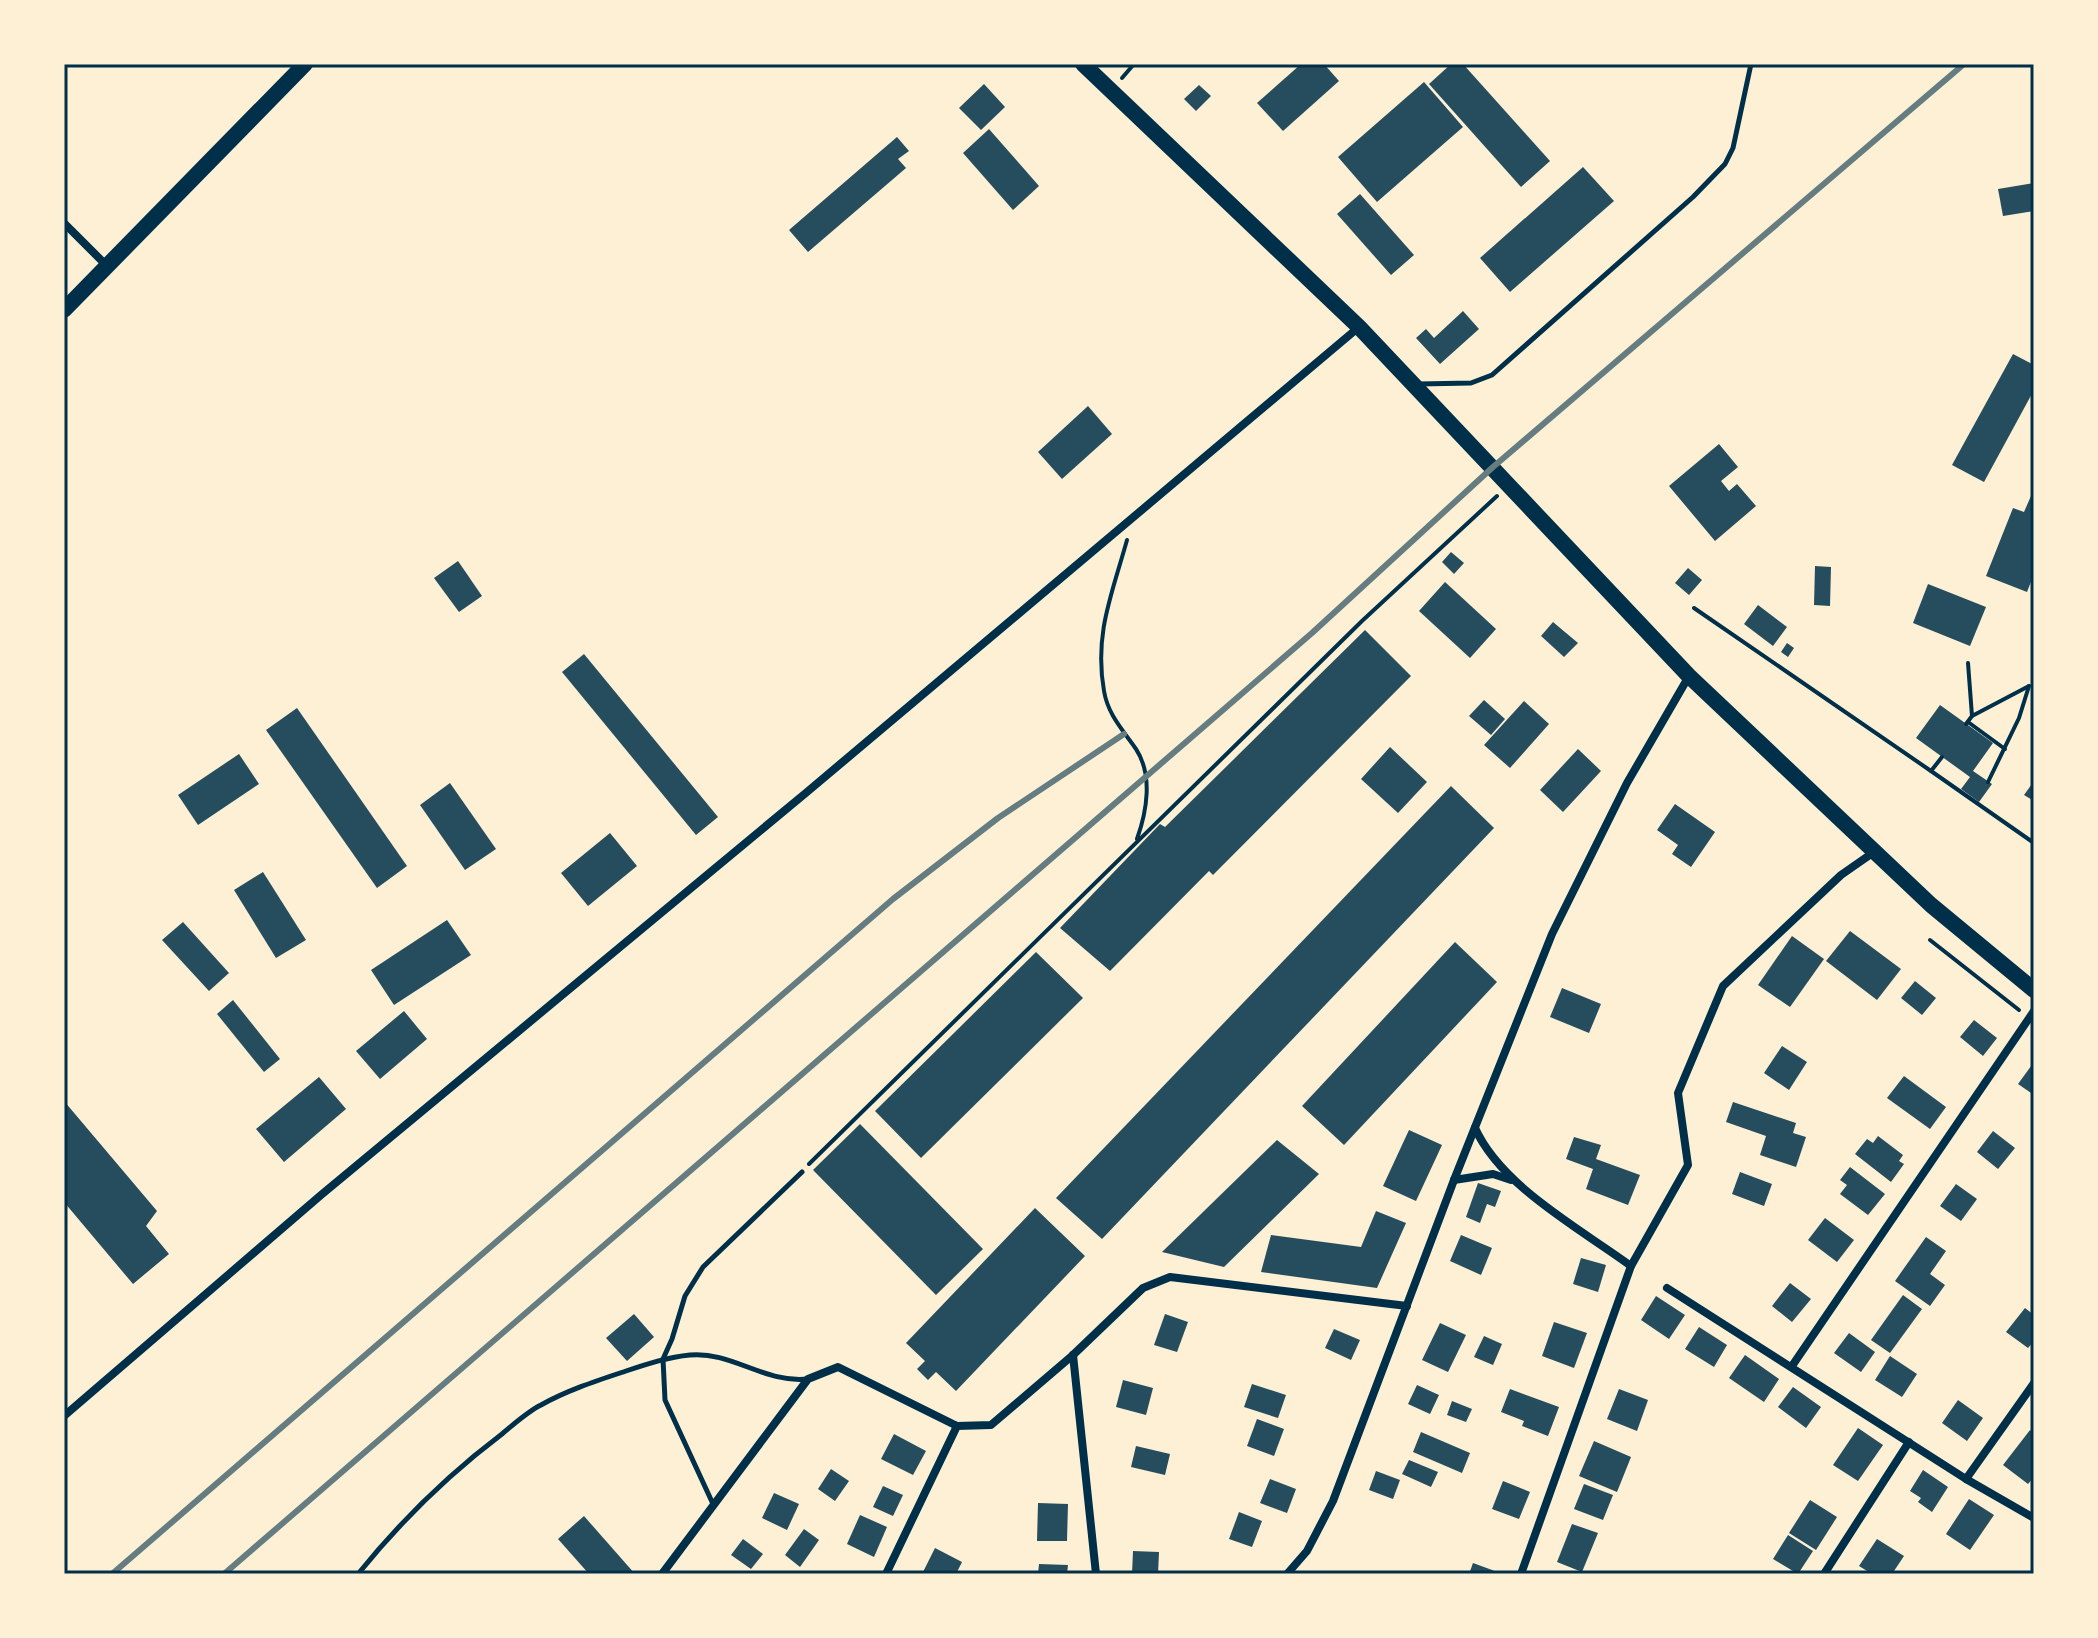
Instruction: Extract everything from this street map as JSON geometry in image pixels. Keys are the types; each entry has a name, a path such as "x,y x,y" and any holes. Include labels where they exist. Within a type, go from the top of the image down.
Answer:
{"main road":[{"path":"64,310 305,64"},
{"path":"1083,64 1359,327 1689,676 1931,905 2034,990"}],"street":[{"path":"64,223 108,266"},
{"path":"64,1416 321,1195 1359,327"},
{"path":"1287,1574 1307,1551 1333,1501 1454,1180 1552,934 1627,783 1689,676"},
{"path":"1521,1574 1631,1266 1688,1165 1678,1093 1723,986 1841,875 1874,852"},
{"path":"1792,1366 2032,1014"},
{"path":"1475,1127 1489,1155 1514,1181 1631,1266"},
{"path":"1454,1180 1493,1174 1514,1181"},
{"path":"662,1574 808,1379 838,1367 957,1426 991,1425 1073,1355 1143,1288 1170,1277 1407,1306"},
{"path":"1667,1288 1966,1479 2034,1518"},
{"path":"1073,1355 1096,1574"},
{"path":"1966,1479 2034,1383"},
{"path":"886,1574 957,1426"},
{"path":"1824,1574 1909,1442"}],"lane":[{"path":"1414,383 1471,383 1492,375 1693,197 1725,164 1733,148 1751,64"},
{"path":"714,1505 665,1400 663,1359 692,1281 802,1172"},
{"path":"358,1574 409,1517 466,1464 538,1406 576,1387 663,1359 694,1354 717,1358 776,1378 794,1381 808,1379"}],"path":[{"path":"1122,78 1134,64"},
{"path":"802,1172 1136,840 1362,621 1510,485"},
{"path":"1133,519 1101,632 1099,650 1104,693 1115,723 1142,759 1147,776 1142,824 1136,840"},
{"path":"1694,608 2034,843"},
{"path":"1968,663 1972,716"},
{"path":"1988,782 2005,749 2019,718 2029,686 1972,716 1967,723 2005,749"},
{"path":"1931,771 1942,757"},
{"path":"1930,940 2032,1014"}],"building":[{"path":"1301,64 1324,64 1339,81 1283,131 1257,103"},
{"path":"1451,64 1463,64 1550,161 1521,187 1429,84"},
{"path":"1424,82 1463,127 1377,202 1338,157"},
{"path":"984,84 1005,107 981,130 959,108"},
{"path":"1199,85 1211,96 1196,111 1184,99"},
{"path":"989,129 1039,186 1013,210 963,153"},
{"path":"897,137 909,151 898,159 906,168 808,252 789,230"},
{"path":"1583,167 1614,201 1510,292 1480,258"},
{"path":"2034,183 2034,211 2003,216 1998,189"},
{"path":"1360,194 1414,255 1391,275 1337,214"},
{"path":"1463,311 1479,329 1440,364 1416,338 1426,329 1434,338"},
{"path":"2013,354 2034,365 2034,390 1984,482 1952,465"},
{"path":"1088,406 1112,434 1062,479 1038,452"},
{"path":"1719,444 1738,467 1721,481 1729,491 1737,484 1756,506 1715,541 1669,486"},
{"path":"2034,489 2034,574 2027,592 1986,576 2013,508 2024,512"},
{"path":"1451,552 1464,563 1454,574 1442,562"},
{"path":"458,561 482,596 459,612 434,578"},
{"path":"1815,566 1831,567 1830,606 1814,605"},
{"path":"1688,568 1702,580 1689,595 1675,583"},
{"path":"1445,582 1496,629 1470,658 1419,611"},
{"path":"1928,584 1986,607 1970,646 1913,623"},
{"path":"1758,605 1787,627 1773,646 1744,624"},
{"path":"1553,622 1578,643 1564,657 1541,636"},
{"path":"1365,630 1411,676 1213,875 1209,871 1110,971 1060,928 1160,824 1165,827"},
{"path":"1787,643 1794,648 1788,657 1781,652"},
{"path":"584,654 718,817 696,835 562,672"},
{"path":"1484,700 1505,719 1491,735 1469,716"},
{"path":"1524,701 1549,724 1510,768 1484,745"},
{"path":"1940,705 1993,743 1973,771 1992,784 1979,802 1961,789 1970,777 1916,738"},
{"path":"297,708 407,866 377,888 266,730"},
{"path":"1390,747 1427,782 1398,813 1361,779"},
{"path":"1578,749 1601,771 1563,812 1540,790"},
{"path":"239,754 259,784 198,825 178,795"},
{"path":"2034,781 2034,801 2024,795"},
{"path":"450,783 496,849 465,870 420,805"},
{"path":"1451,786 1494,828 1102,1239 1056,1198"},
{"path":"1675,804 1715,832 1691,867 1672,854 1678,845 1657,830"},
{"path":"610,833 637,866 588,906 561,873"},
{"path":"263,872 306,940 276,958 234,890"},
{"path":"447,920 471,955 394,1005 371,970"},
{"path":"183,922 229,973 209,991 162,940"},
{"path":"1850,931 1901,969 1877,1000 1826,961"},
{"path":"1792,936 1824,959 1790,1007 1758,985"},
{"path":"1455,942 1497,982 1344,1145 1302,1106"},
{"path":"1036,952 1083,998 921,1158 875,1111"},
{"path":"1915,981 1936,998 1922,1015 1901,998"},
{"path":"1562,988 1601,1004 1589,1033 1550,1017"},
{"path":"233,1000 280,1059 264,1072 217,1014"},
{"path":"404,1011 427,1039 380,1079 356,1051"},
{"path":"1974,1020 1997,1038 1983,1056 1960,1037"},
{"path":"1782,1046 1807,1062 1789,1090 1764,1073"},
{"path":"2034,1062 2034,1095 2018,1084"},
{"path":"1904,1076 1946,1107 1930,1129 1887,1098"},
{"path":"319,1077 346,1109 284,1162 256,1129"},
{"path":"64,1101 157,1211 146,1226 169,1254 133,1284 64,1202"},
{"path":"1733,1102 1796,1123 1793,1133 1806,1137 1796,1167 1760,1155 1766,1136 1726,1122"},
{"path":"860,1124 983,1249 936,1295 813,1170"},
{"path":"1409,1130 1442,1145 1416,1201 1383,1186"},
{"path":"1993,1131 2015,1148 1998,1169 1977,1152"},
{"path":"1878,1136 1903,1155 1899,1161 1904,1164 1891,1182 1855,1154 1867,1139 1873,1143"},
{"path":"1574,1137 1601,1145 1596,1159 1640,1175 1628,1205 1586,1189 1593,1169 1566,1159"},
{"path":"1277,1140 1319,1174 1224,1267 1162,1252"},
{"path":"1850,1167 1885,1194 1868,1215 1840,1194 1847,1185 1840,1180"},
{"path":"1740,1172 1772,1184 1764,1206 1732,1194"},
{"path":"1478,1183 1501,1191 1495,1207 1487,1204 1480,1223 1466,1217"},
{"path":"1956,1184 1977,1199 1961,1221 1940,1206"},
{"path":"1035,1208 1085,1256 956,1391 936,1372 928,1380 917,1369 925,1361 906,1343"},
{"path":"1376,1211 1406,1223 1377,1288 1261,1272 1271,1235 1361,1247"},
{"path":"1825,1218 1854,1240 1837,1262 1808,1240"},
{"path":"1461,1235 1492,1248 1481,1275 1450,1261"},
{"path":"1926,1237 1946,1251 1930,1274 1945,1285 1930,1306 1895,1281"},
{"path":"1581,1258 1606,1265 1598,1292 1573,1284"},
{"path":"1790,1283 1811,1299 1792,1322 1772,1306"},
{"path":"1903,1295 1922,1309 1890,1353 1871,1340"},
{"path":"1656,1296 1685,1315 1669,1339 1641,1320"},
{"path":"2025,1308 2034,1315 2034,1341 2028,1348 2006,1332"},
{"path":"634,1314 654,1337 627,1361 606,1338"},
{"path":"1165,1314 1188,1322 1177,1352 1154,1345"},
{"path":"1554,1322 1587,1333 1574,1368 1542,1356"},
{"path":"1440,1323 1466,1335 1448,1372 1422,1360"},
{"path":"1699,1327 1727,1345 1714,1367 1685,1349"},
{"path":"1334,1329 1360,1340 1351,1360 1325,1348"},
{"path":"1849,1333 1875,1352 1861,1372 1834,1353"},
{"path":"1484,1336 1502,1344 1493,1365 1474,1357"},
{"path":"1745,1355 1779,1379 1764,1402 1729,1378"},
{"path":"1890,1356 1917,1374 1902,1397 1875,1380"},
{"path":"1123,1380 1153,1388 1146,1415 1116,1407"},
{"path":"1252,1384 1286,1395 1278,1418 1244,1407"},
{"path":"1417,1385 1439,1395 1430,1414 1408,1404"},
{"path":"1793,1387 1821,1407 1806,1428 1778,1407"},
{"path":"1510,1389 1559,1407 1548,1436 1522,1426 1524,1421 1501,1412"},
{"path":"1619,1389 1648,1400 1637,1431 1607,1419"},
{"path":"1958,1400 1983,1418 1967,1441 1942,1423"},
{"path":"1452,1401 1472,1409 1466,1422 1447,1415"},
{"path":"1257,1419 1284,1429 1274,1456 1247,1446"},
{"path":"1858,1428 1883,1445 1858,1481 1833,1465"},
{"path":"2030,1430 2034,1434 2034,1477 2028,1484 2003,1465"},
{"path":"1421,1432 1470,1453 1462,1473 1413,1452"},
{"path":"894,1434 926,1451 913,1475 881,1459"},
{"path":"1594,1441 1631,1457 1617,1492 1579,1476"},
{"path":"1136,1446 1170,1454 1165,1475 1131,1467"},
{"path":"1409,1460 1438,1472 1431,1487 1402,1474"},
{"path":"831,1469 849,1481 835,1501 818,1489"},
{"path":"1923,1470 1948,1487 1932,1512 1918,1502 1921,1498 1910,1491"},
{"path":"1376,1471 1400,1480 1393,1499 1369,1490"},
{"path":"1270,1479 1296,1489 1287,1513 1260,1503"},
{"path":"1503,1481 1530,1492 1519,1519 1492,1509"},
{"path":"1584,1484 1613,1495 1603,1520 1574,1509"},
{"path":"883,1486 903,1495 893,1516 873,1507"},
{"path":"774,1493 799,1504 787,1530 762,1518"},
{"path":"1969,1499 1994,1515 1970,1550 1946,1534"},
{"path":"1810,1500 1837,1517 1816,1550 1789,1533"},
{"path":"1038,1503 1068,1504 1067,1541 1037,1541"},
{"path":"1239,1512 1262,1521 1252,1547 1229,1539"},
{"path":"860,1515 887,1527 874,1557 847,1544"},
{"path":"584,1516 635,1574 589,1574 558,1539"},
{"path":"1572,1524 1598,1533 1582,1572 1557,1562"},
{"path":"804,1529 819,1540 800,1567 785,1555"},
{"path":"1788,1535 1813,1551 1798,1574 1773,1559"},
{"path":"743,1539 763,1554 751,1569 731,1555"},
{"path":"1877,1539 1904,1556 1892,1574 1872,1574 1859,1566"},
{"path":"935,1548 962,1562 956,1574 922,1574"},
{"path":"1133,1551 1159,1552 1158,1574 1132,1574"},
{"path":"1473,1563 1503,1574 1469,1574"},
{"path":"1039,1564 1068,1565 1067,1574 1038,1574"}],"railway":[{"path":"224,1574 1312,633 1493,467 1964,64"},
{"path":"112,1574 893,899 998,818 1124,734"}]}
